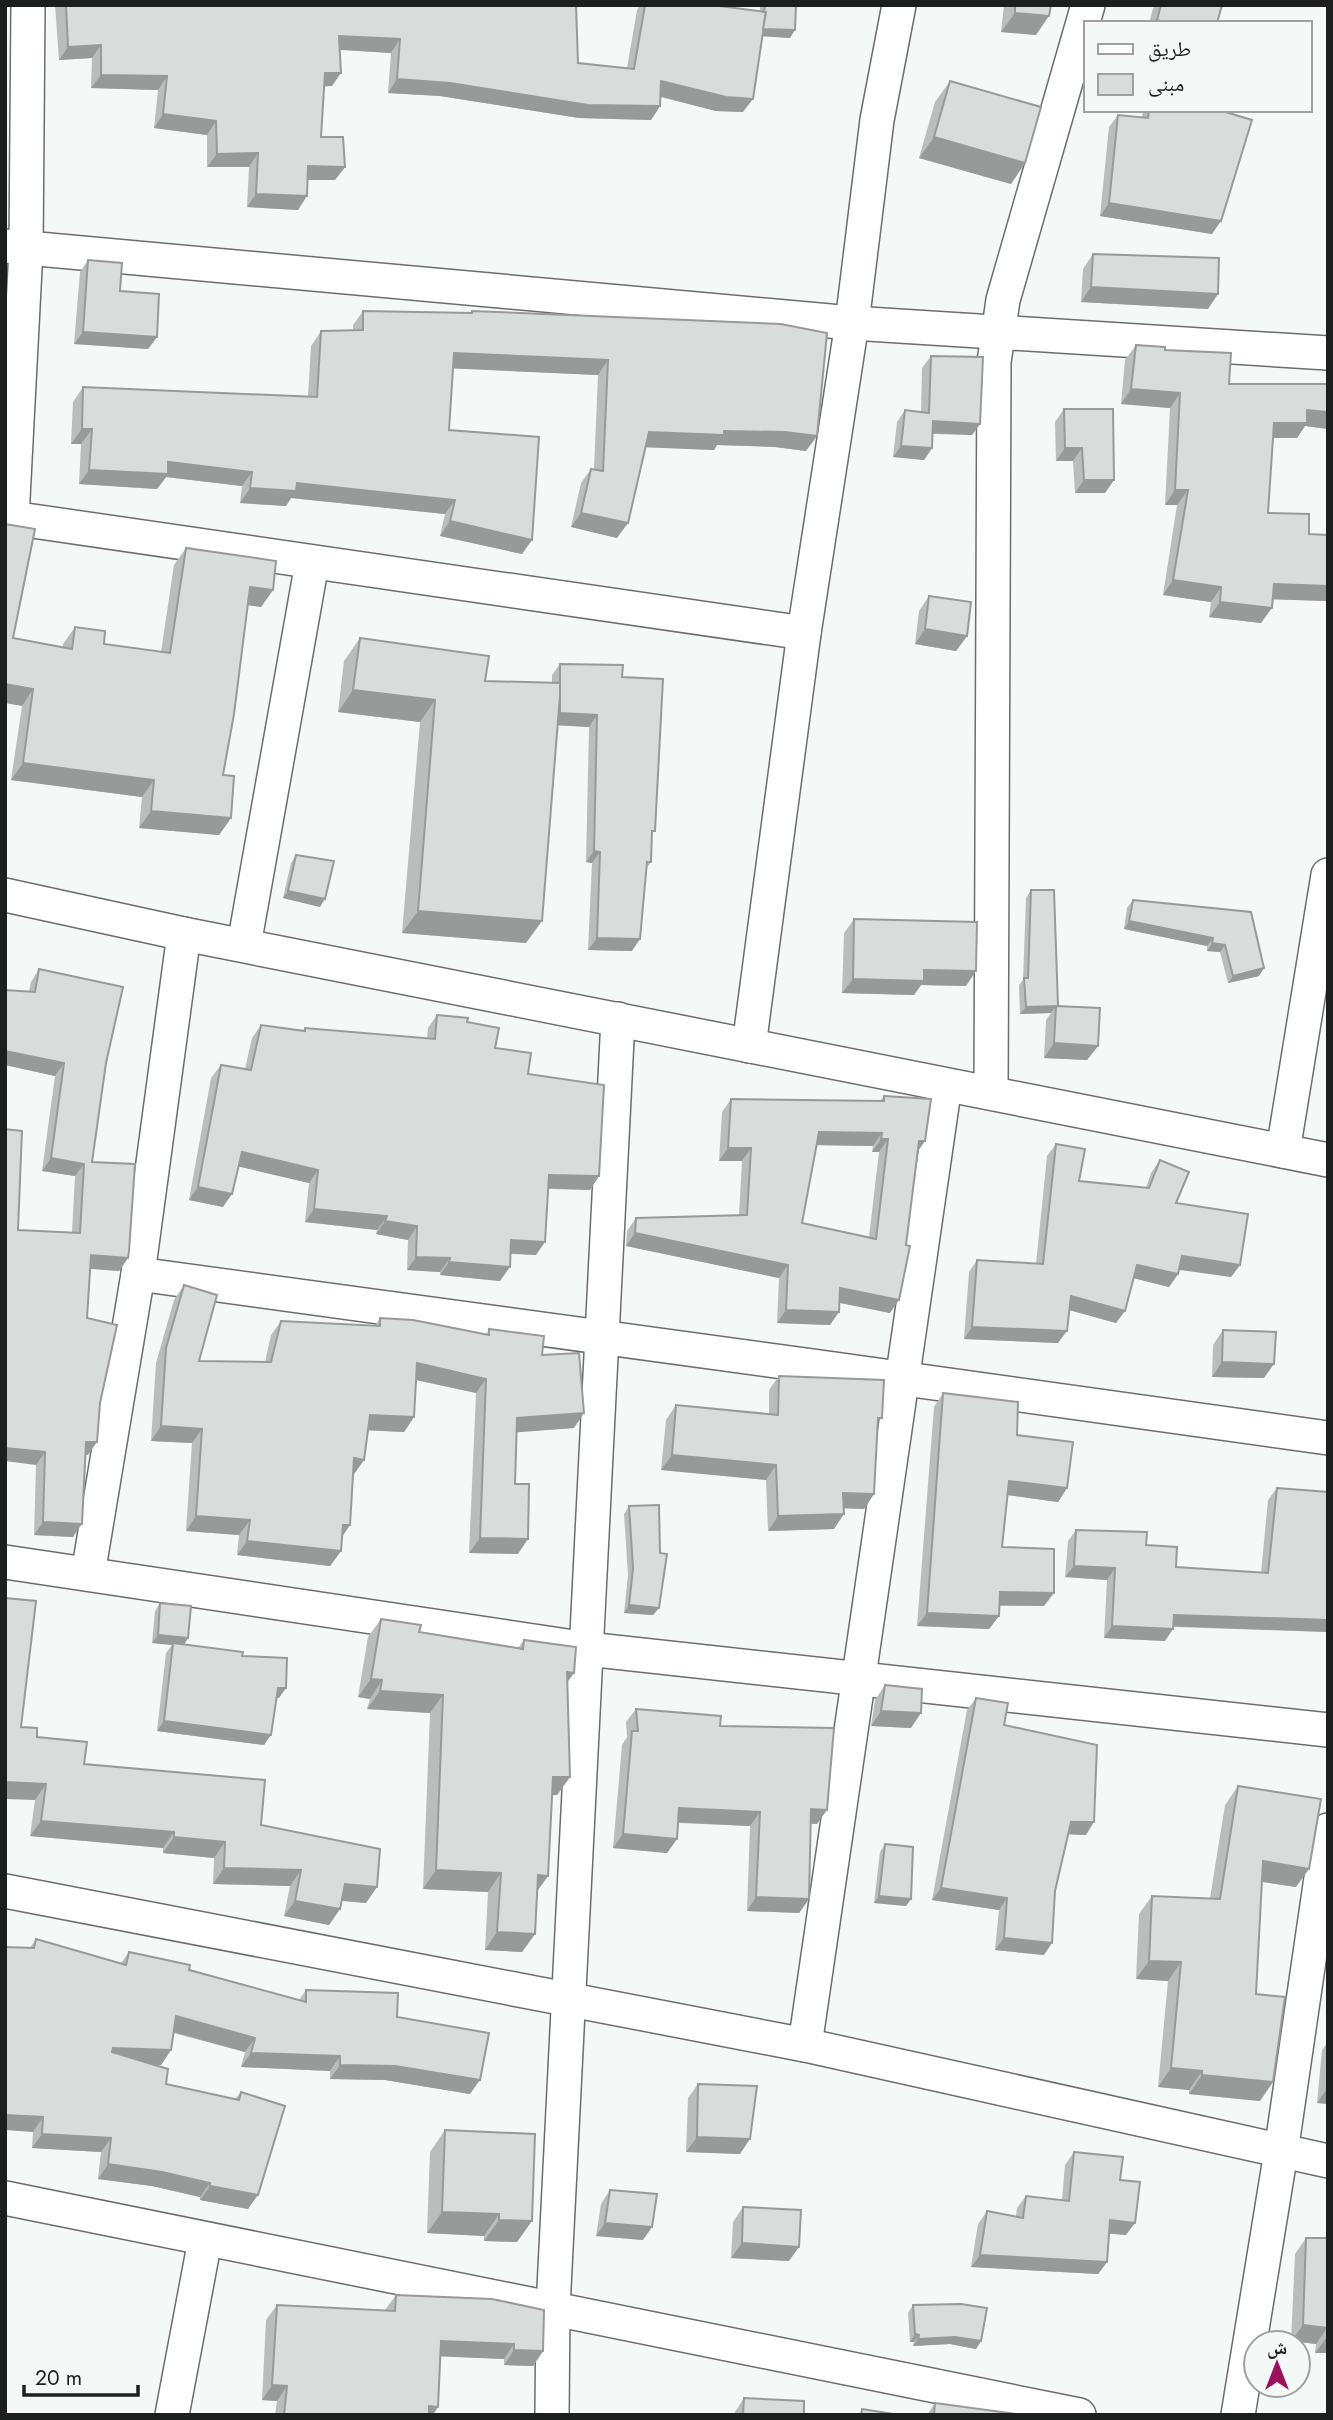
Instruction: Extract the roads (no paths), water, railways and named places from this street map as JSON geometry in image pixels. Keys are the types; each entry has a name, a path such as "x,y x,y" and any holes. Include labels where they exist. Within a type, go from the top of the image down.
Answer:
{"street":[{"path":"28,5 16,247 8,517 804,633"},
{"path":"748,1046 804,633 852,323 877,120 899,5"},
{"path":"990,1093 994,362 1003,300 1088,5"},
{"path":"16,247 852,323 1328,353"},
{"path":"244,945 312,563"},
{"path":"1283,1151 1328,876"},
{"path":"5,895 184,934 1328,1160"},
{"path":"88,1573 138,1274 184,934"},
{"path":"552,2415 554,2308 618,1019"},
{"path":"805,2045 857,1676 905,1376 945,1085"},
{"path":"138,1274 603,1339 905,1376 1328,1438"},
{"path":"5,1562 587,1649 857,1676 1328,1730"},
{"path":"1238,2415 1281,2152 1328,1830"},
{"path":"5,1891 805,2045 1328,2161"},
{"path":"5,2197 205,2240 1079,2415"},
{"path":"172,2415 205,2240"}]}
